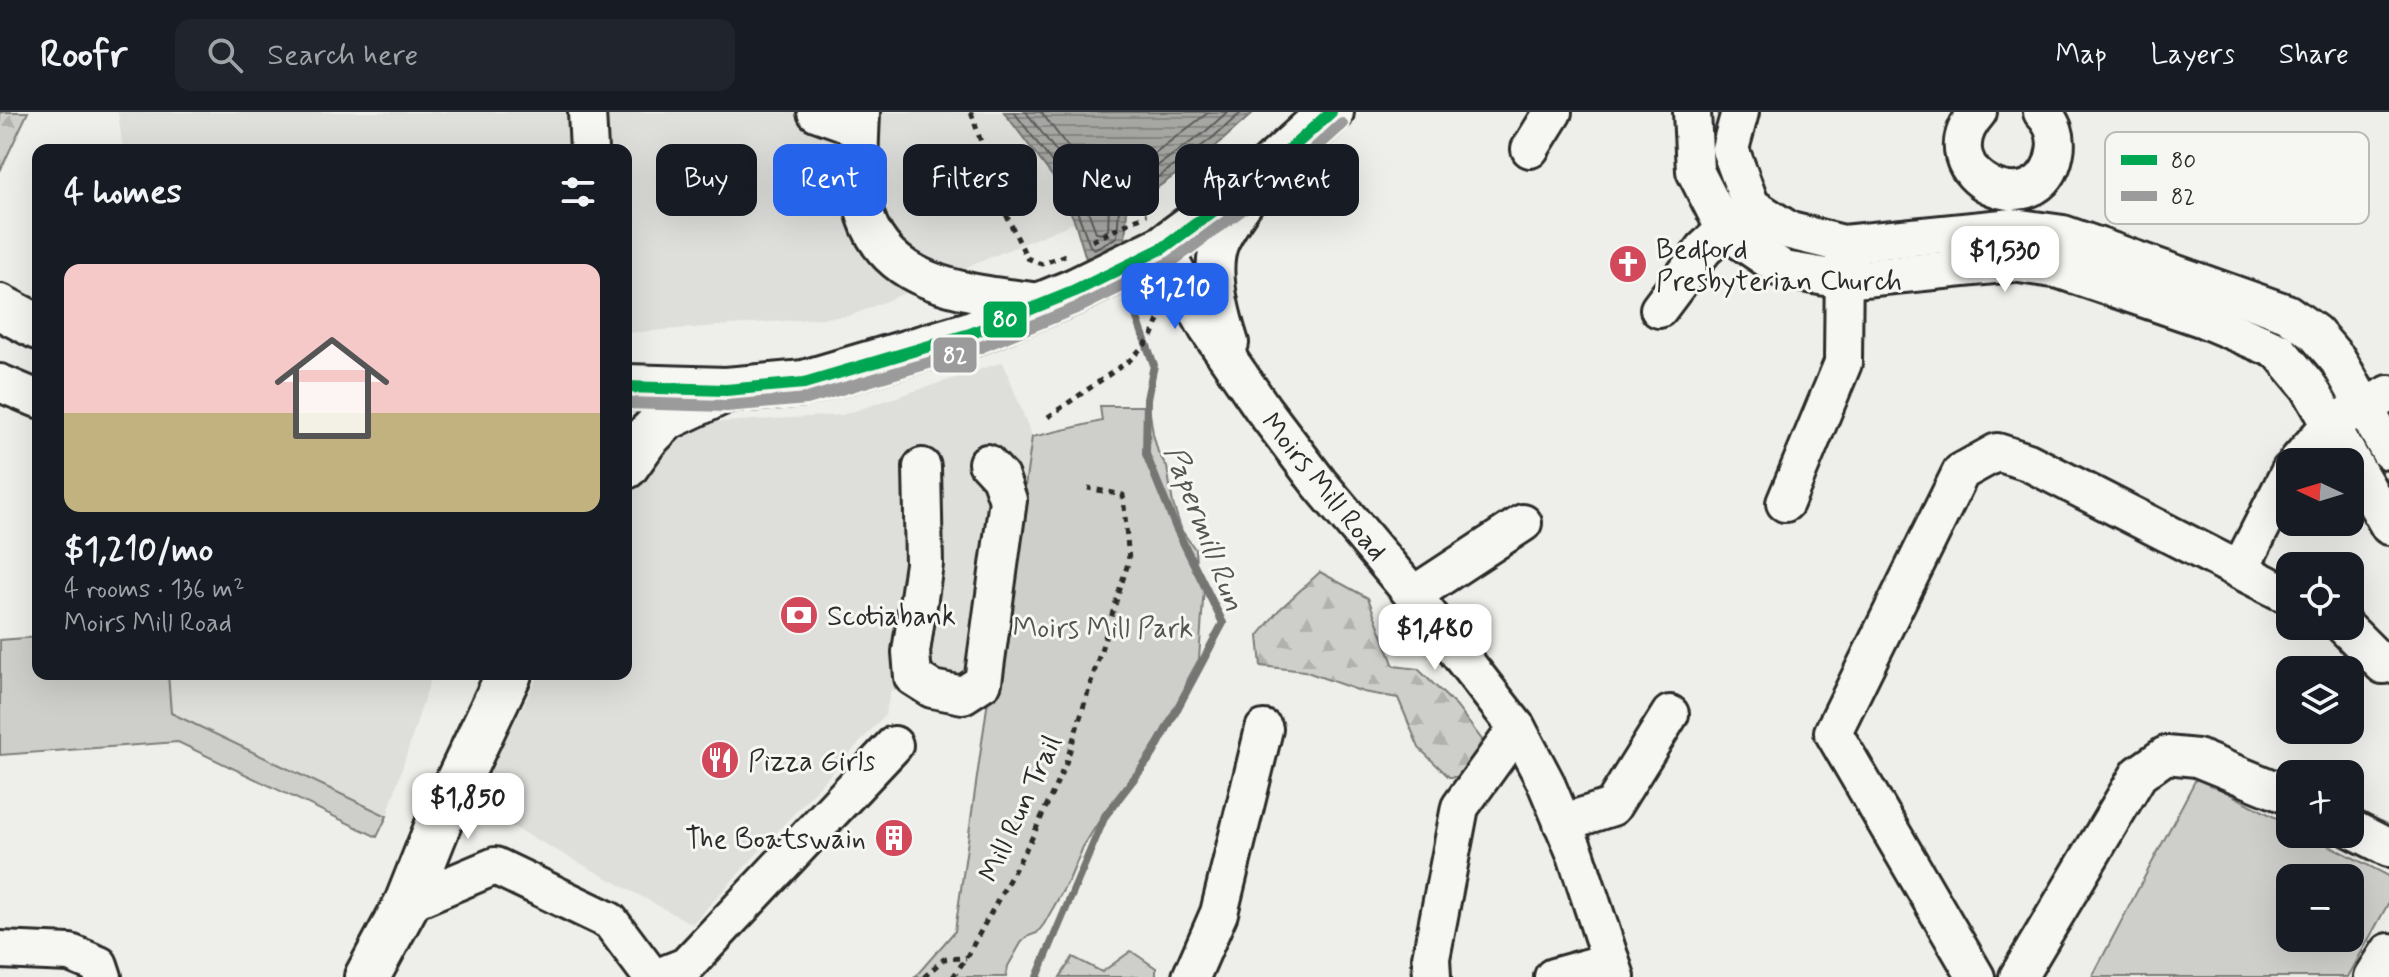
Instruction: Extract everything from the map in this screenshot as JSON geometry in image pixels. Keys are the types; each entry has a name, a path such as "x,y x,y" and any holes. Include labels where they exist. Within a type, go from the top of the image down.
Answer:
{"main road":[{"path":"1296,144 1331,112"},
{"path":"632,387 726,390 804,383 859,369 970,334 1191,216"},
{"path":"0,307 32,324"},
{"path":"632,458 666,418 726,390"},
{"path":"367,977 407,903 442,815 506,680"}],"street":[{"path":"587,112 589,144"},
{"path":"816,112 844,122 860,122 862,193 866,215 874,237 888,254 911,272 946,287 1062,283"},
{"path":"1530,149 1553,112"},
{"path":"1692,112 1695,171 1784,270 1844,280 2013,263 2060,270 2201,318 2279,351 2309,387 2389,526"},
{"path":"1738,218 1730,149 1740,112"},
{"path":"1978,112 1970,120 1965,134 1964,150 1968,165 1976,177 1989,187 2003,191 2019,191 2033,185 2045,176 2053,162 2055,132 2042,112"},
{"path":"2013,263 2013,227 2019,191"},
{"path":"1236,216 1220,242 1216,276 1221,314 1242,379"},
{"path":"1738,218 1843,244 2013,227 2063,234 2287,313 2315,333 2377,400 2389,451"},
{"path":"1659,309 1704,249 1738,218"},
{"name":"Moirs Mill Road","path":"1145,242 1319,483 1413,595 1517,728 1545,781 1562,823 1613,969"},
{"path":"1785,503 1843,363 1843,244"},
{"path":"0,383 32,396"},
{"path":"2309,448 2331,423 2377,400"},
{"path":"1976,977 1833,732 1961,472 1997,452 2028,462 2276,588"},
{"path":"922,467 924,564 911,652 913,677 932,689 963,695 983,682 1008,500 1000,477 987,463"},
{"path":"2240,569 2276,498"},
{"path":"1413,595 1523,523"},
{"path":"2358,640 2383,665"},
{"path":"1562,823 1612,807 1670,714"},
{"path":"1432,977 1431,958 1460,807 1517,728"},
{"path":"1191,977 1219,913 1264,729"},
{"path":"658,977 686,966 894,745"},
{"path":"2018,977 2139,774 2166,755 2197,758 2276,790"},
{"path":"2364,835 2389,848"},
{"path":"407,903 495,866 610,921 652,977"},
{"path":"0,950 70,953 99,965 103,977"},
{"path":"2373,977 2389,952"},
{"path":"1553,977 1613,969"}],"path":[{"path":"971,112 1003,208 1027,258 1042,264 1062,283"},
{"path":"1080,248 1145,242"},
{"path":"1048,417 1130,360 1152,337"},
{"name":"Mill Run Trail","path":"953,977 1031,840 1066,763 1129,560 1123,495 1088,488"},
{"path":"924,977 944,959 966,958"}],"shaded area":[{"path":"118,112 1004,112 1028,144 903,144 903,216 1037,216 1037,156 1053,177 1053,216 1072,216 1075,222 850,316 632,333 632,144 122,144"},
{"path":"1003,362 1032,437 987,707 891,690 885,715 692,924 473,805 536,680 632,680 632,490 649,455 673,433 706,423 842,415"},
{"path":"168,680 430,680 387,816 171,712"}],"green space":[{"path":"0,112 28,112 0,171"},
{"name":"Moirs Mill Park","path":"1100,406 1149,406 1158,452 1167,467 1173,504 1182,531 1195,549 1204,586 1199,659 1188,679 1179,707 1122,793 1108,807 1083,847 1070,878 1044,924 1037,933 1026,937 1021,943 1008,966 1006,977 915,977 955,931 987,707 1032,437 1102,421"},
{"path":"1320,572 1368,598 1394,666 1418,669 1456,706 1483,741 1471,777 1449,777 1419,748 1398,698 1363,692 1304,671 1261,666 1258,636 1278,611"},
{"path":"32,637 32,680 168,680 171,713 387,816 377,837 178,742 0,755 0,640"},
{"path":"2197,777 2276,818 2276,848 2334,848 2389,876 2389,902 2364,948 2364,864 2276,864 2276,952 2362,952 2348,977 2092,977"},
{"path":"1131,951 1156,968 1156,977 1060,977 1073,957 1102,972"}],"water":[{"path":"1004,112 1254,112 1218,144 1175,144 1175,175 1159,186 1159,144 1053,144 1053,177 1037,156 1037,144 1028,144"},
{"path":"1072,216 1127,216 1125,243 1087,262"}],"waterway":[{"name":"Papermill Run","path":"1037,977 1105,816 1153,754 1223,623 1176,528 1146,454 1147,399 1154,365 1123,280"}],"transit line":[{"name":"80","path":"632,387 726,390 804,383 970,334 1075,291 1163,248 1261,176 1331,112"},
{"name":"82","path":"632,403 726,406 807,399 976,349 1081,306 1171,262 1270,189 1342,124"}],"place":[{"name":"Bedford Presbyterian Church","path":"1628,264"},
{"name":"Scotiabank","path":"799,615"},
{"name":"Pizza Girls","path":"720,760"},
{"name":"The Boatswain","path":"894,838"}]}
